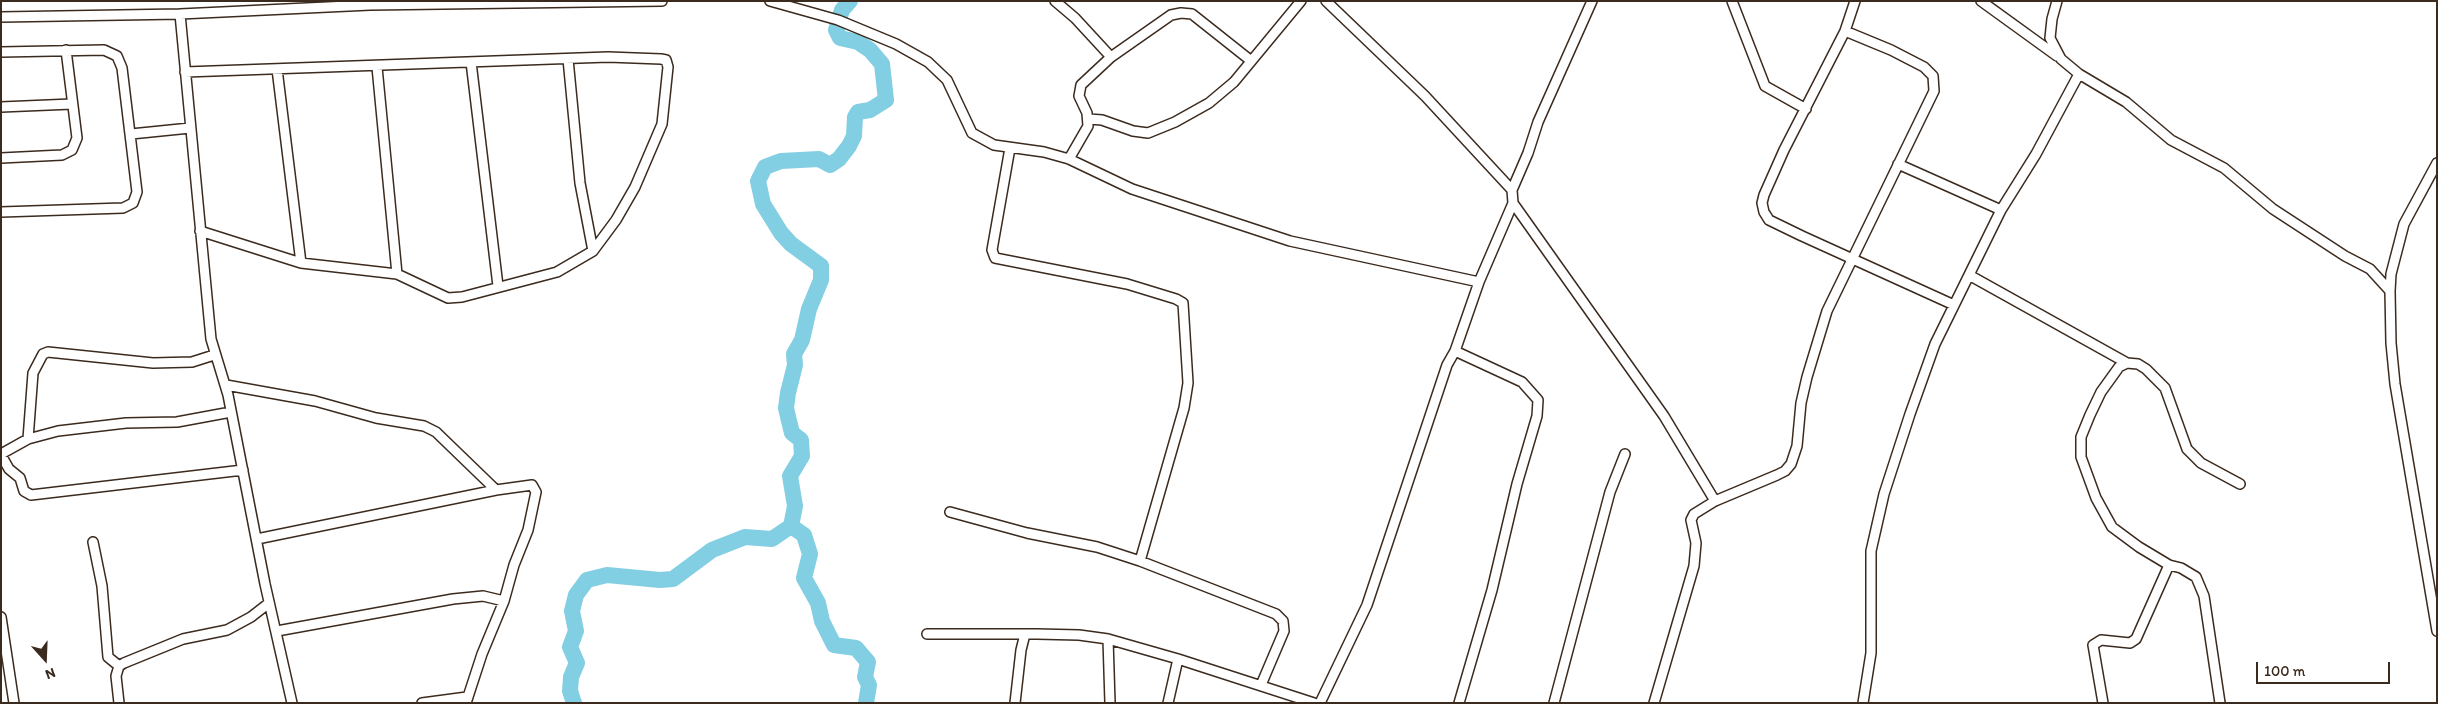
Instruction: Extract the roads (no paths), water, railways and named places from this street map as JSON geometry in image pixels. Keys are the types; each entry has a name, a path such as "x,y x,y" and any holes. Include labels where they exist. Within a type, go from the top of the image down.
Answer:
{"street":[{"path":"1,17 180,14 370,3 662,1"},
{"path":"770,1 838,20 896,44 928,62 947,80 972,133 982,140 1010,148 1044,152 1069,158 1132,189 1290,241 1479,282"},
{"path":"1055,1 1075,18 1111,57"},
{"path":"1089,119 1102,120 1140,133 1156,130 1209,103 1234,82 1250,60 1301,1"},
{"path":"1326,1 1425,96 1512,190"},
{"path":"1320,703 1366,605 1447,365 1455,350 1479,282 1512,203 1512,190 1528,153 1538,122 1592,1"},
{"path":"1732,1 1765,86 1806,109"},
{"path":"1855,1 1845,31 1764,195 1762,203 1764,212 1769,220 1954,305"},
{"path":"1980,1 2079,74 2126,102 2170,140 2224,168 2273,209 2346,256 2370,269 2390,291"},
{"path":"2057,1 2052,19 2050,38 2061,59"},
{"path":"1069,158 1086,132 1089,119 1080,102 1079,90 1085,80 1111,57 1171,15 1181,13 1192,14 1250,60"},
{"path":"180,14 200,231 214,355 226,385 269,603 292,703"},
{"path":"1654,703 1694,566 1696,543 1691,520 1694,514 1715,501 1777,476 1791,464 1797,446 1801,404 1807,377 1827,310 1934,91 1933,76 1924,67 1891,50 1845,31"},
{"path":"1,158 62,156 72,150 77,138 66,50"},
{"path":"1,52 104,50 117,56 122,68 137,192 133,204 123,208 1,212"},
{"path":"185,72 377,67 608,56 662,60 668,63 662,124 635,187 616,220 593,251 557,272 462,297 448,298 397,274 301,263 200,231"},
{"path":"568,59 580,182 593,251"},
{"path":"471,62 498,286"},
{"path":"377,67 397,274"},
{"path":"277,69 301,263"},
{"path":"1863,703 1871,653 1871,550 1877,523 1913,406 1935,344 2001,210 2036,154 2079,74"},
{"path":"1,107 72,104"},
{"path":"130,134 190,128"},
{"path":"1010,148 1001,187 992,250 995,258 1126,284 1176,299 1183,304 1188,383 1184,408 1140,561"},
{"path":"2437,162 2404,224 2396,249 2390,291 2391,343 2395,384 2437,631"},
{"path":"1898,164 2001,210"},
{"path":"1512,203 1664,416 1715,501"},
{"path":"1969,275 2127,363 2138,364 2146,368 2165,388 2187,449 2200,463 2240,484"},
{"path":"1455,350 1522,382 1538,400 1537,416 1517,484 1492,590 1459,703"},
{"path":"28,439 33,373 43,354 48,352 153,363 192,362 214,355"},
{"path":"2127,363 2119,366 2094,407 2081,437 2081,457 2096,498 2112,527 2139,547 2169,565 2181,568 2196,577 2201,586 2220,703"},
{"path":"226,385 315,400 376,418 424,426 436,432 496,490"},
{"path":"231,412 177,422 139,422 81,427 28,439 1,454 9,469 20,478 24,491 31,495 243,470"},
{"path":"1554,703 1610,492 1625,454"},
{"path":"257,539 528,484 535,487 536,492 528,530 467,700 422,703"},
{"path":"950,512 1027,533 1097,547 1140,561 1280,617 1285,626 1284,631 1261,685"},
{"path":"93,542 102,586 108,656 119,666"},
{"path":"2103,703 2094,645 2101,640 2130,643 2136,639 2169,565"},
{"path":"277,632 453,598 484,596 504,601"},
{"path":"119,703 116,676 119,666 138,655 176,641 228,630 251,617 269,603"},
{"path":"1,617 14,703"},
{"path":"927,634 1079,635 1108,640 1178,659 1314,703"},
{"path":"1015,703 1021,650 1025,634"},
{"path":"1108,640 1110,703"},
{"path":"1168,703 1178,659"}],"waterway":[{"path":"574,703 570,691 571,677 577,663 570,647 576,631 572,611 576,595 587,580 607,575 660,580 673,579 712,550 745,537 772,539 791,526 795,506 790,476 802,456 801,440 792,433 786,408 795,365 794,354 802,340 809,309 821,280 821,266 791,244 781,233 763,204 758,181 765,167 781,161 819,159 830,165 839,159 849,146 854,136 855,117 858,112 870,110 886,100 882,64 870,50 858,42 840,38 836,30 842,10 850,1"},
{"path":"791,526 804,535 810,554 804,578 818,603 822,621 834,645 856,648 868,662 865,677 869,685 866,703"}]}
